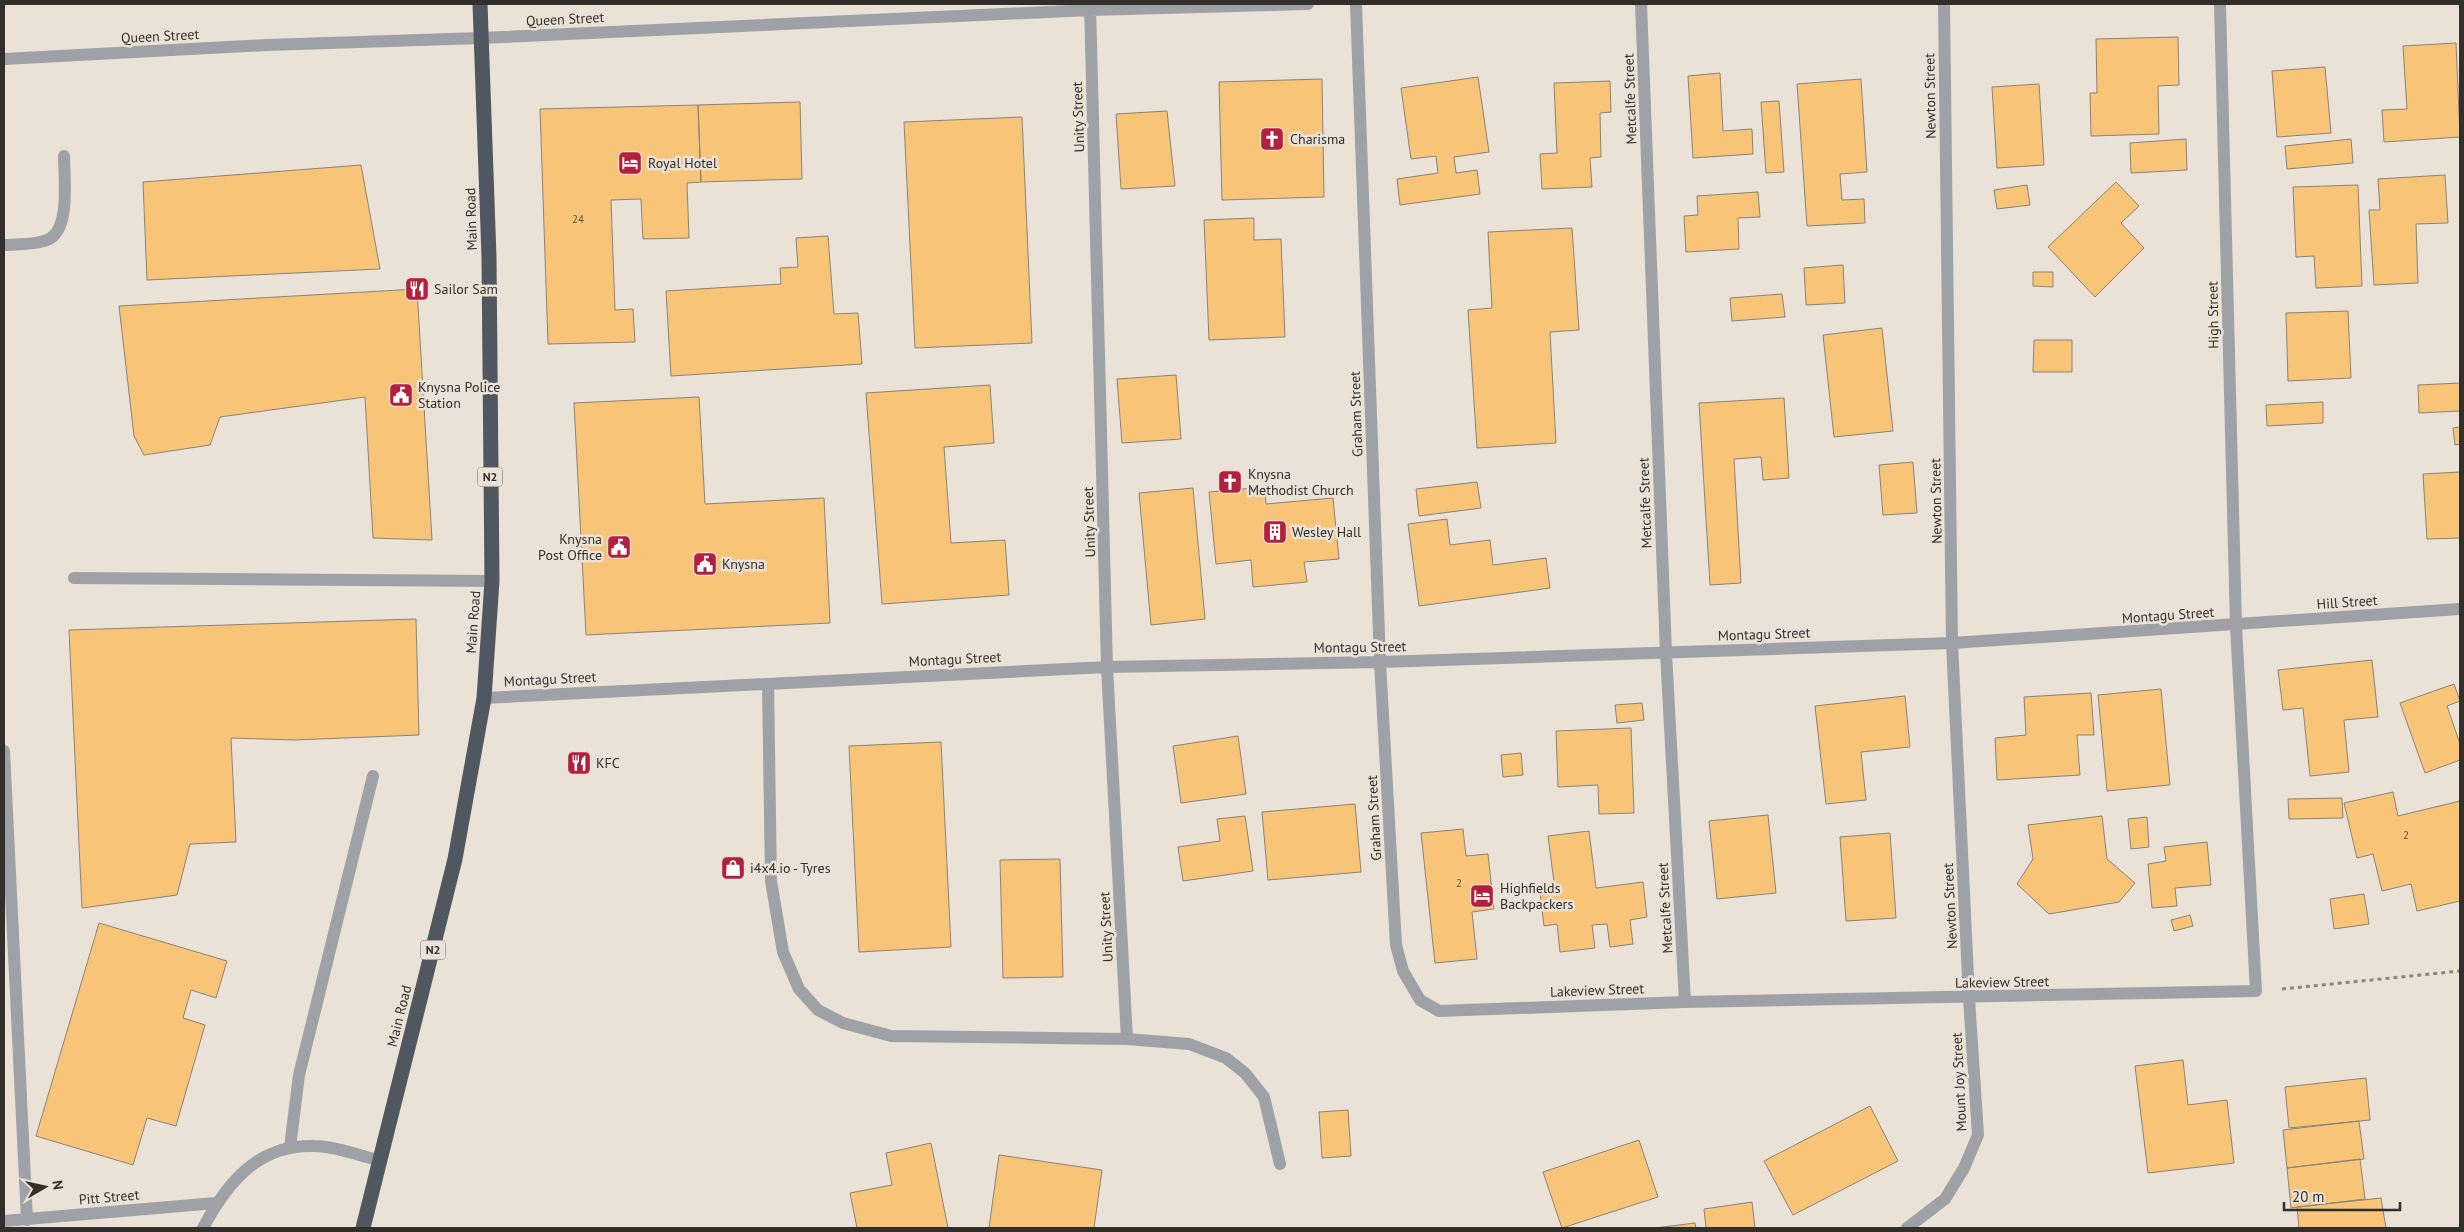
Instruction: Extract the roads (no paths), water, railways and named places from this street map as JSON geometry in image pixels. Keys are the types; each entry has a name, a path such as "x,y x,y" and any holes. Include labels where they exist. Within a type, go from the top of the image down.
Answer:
{"highway":[{"name":"Main Road","path":"362,1228 378,1160 411,1041 455,859 484,698 492,581 489,257 480,4"}],"street":[{"name":"Queen Street","path":"4,60 267,45 481,38 1090,7 1308,4"},
{"name":"Graham Street","path":"1356,4 1380,662 1396,945 1404,971"},
{"name":"Metcalfe Street","path":"1641,4 1666,653 1685,1002"},
{"name":"Newton Street","path":"1944,4 1952,643 1969,998"},
{"name":"High Street","path":"2220,4 2236,626"},
{"name":"Unity Street","path":"1090,7 1108,667 1127,1039"},
{"path":"4,245 46,241 55,236 60,229 63,212 64,156"},
{"path":"74,578 492,581"},
{"name":"Hill Street","path":"2236,626 2460,609"},
{"name":"Montagu Street","path":"484,698 1108,667 1380,662 1952,643 2236,626"},
{"name":"Lakeview Street","path":"1404,971 1420,1000 1439,1011 1685,1002 2256,991 2236,626"},
{"path":"768,684 772,881 783,952 799,989 818,1010 843,1023 891,1036 1127,1039 1189,1044 1226,1058 1246,1073 1264,1097 1280,1164"},
{"path":"4,751 27,1220"},
{"path":"290,1147 299,1075 373,776"},
{"name":"Mount Joy Street","path":"1907,1228 1945,1200 1964,1168 1978,1135 1969,998"},
{"path":"203,1228 216,1203 239,1174 273,1152 290,1147 316,1146 378,1160"},
{"name":"Pitt Street","path":"4,1221 216,1203"}],"place":[{"name":"Charisma","path":"1272,139"},
{"name":"Royal Hotel","path":"630,163"},
{"name":"Sailor Sam","path":"417,289"},
{"name":"Knysna Police Station","path":"401,395"},
{"name":"Knysna Methodist Church","path":"1230,482"},
{"name":"Wesley Hall","path":"1275,532"},
{"name":"Knysna Post Office","path":"619,547"},
{"name":"Knysna","path":"705,564"},
{"name":"KFC","path":"579,763"},
{"name":"i4x4.io - Tyres","path":"733,868"},
{"name":"Highfields Backpackers","path":"1482,896"}]}
